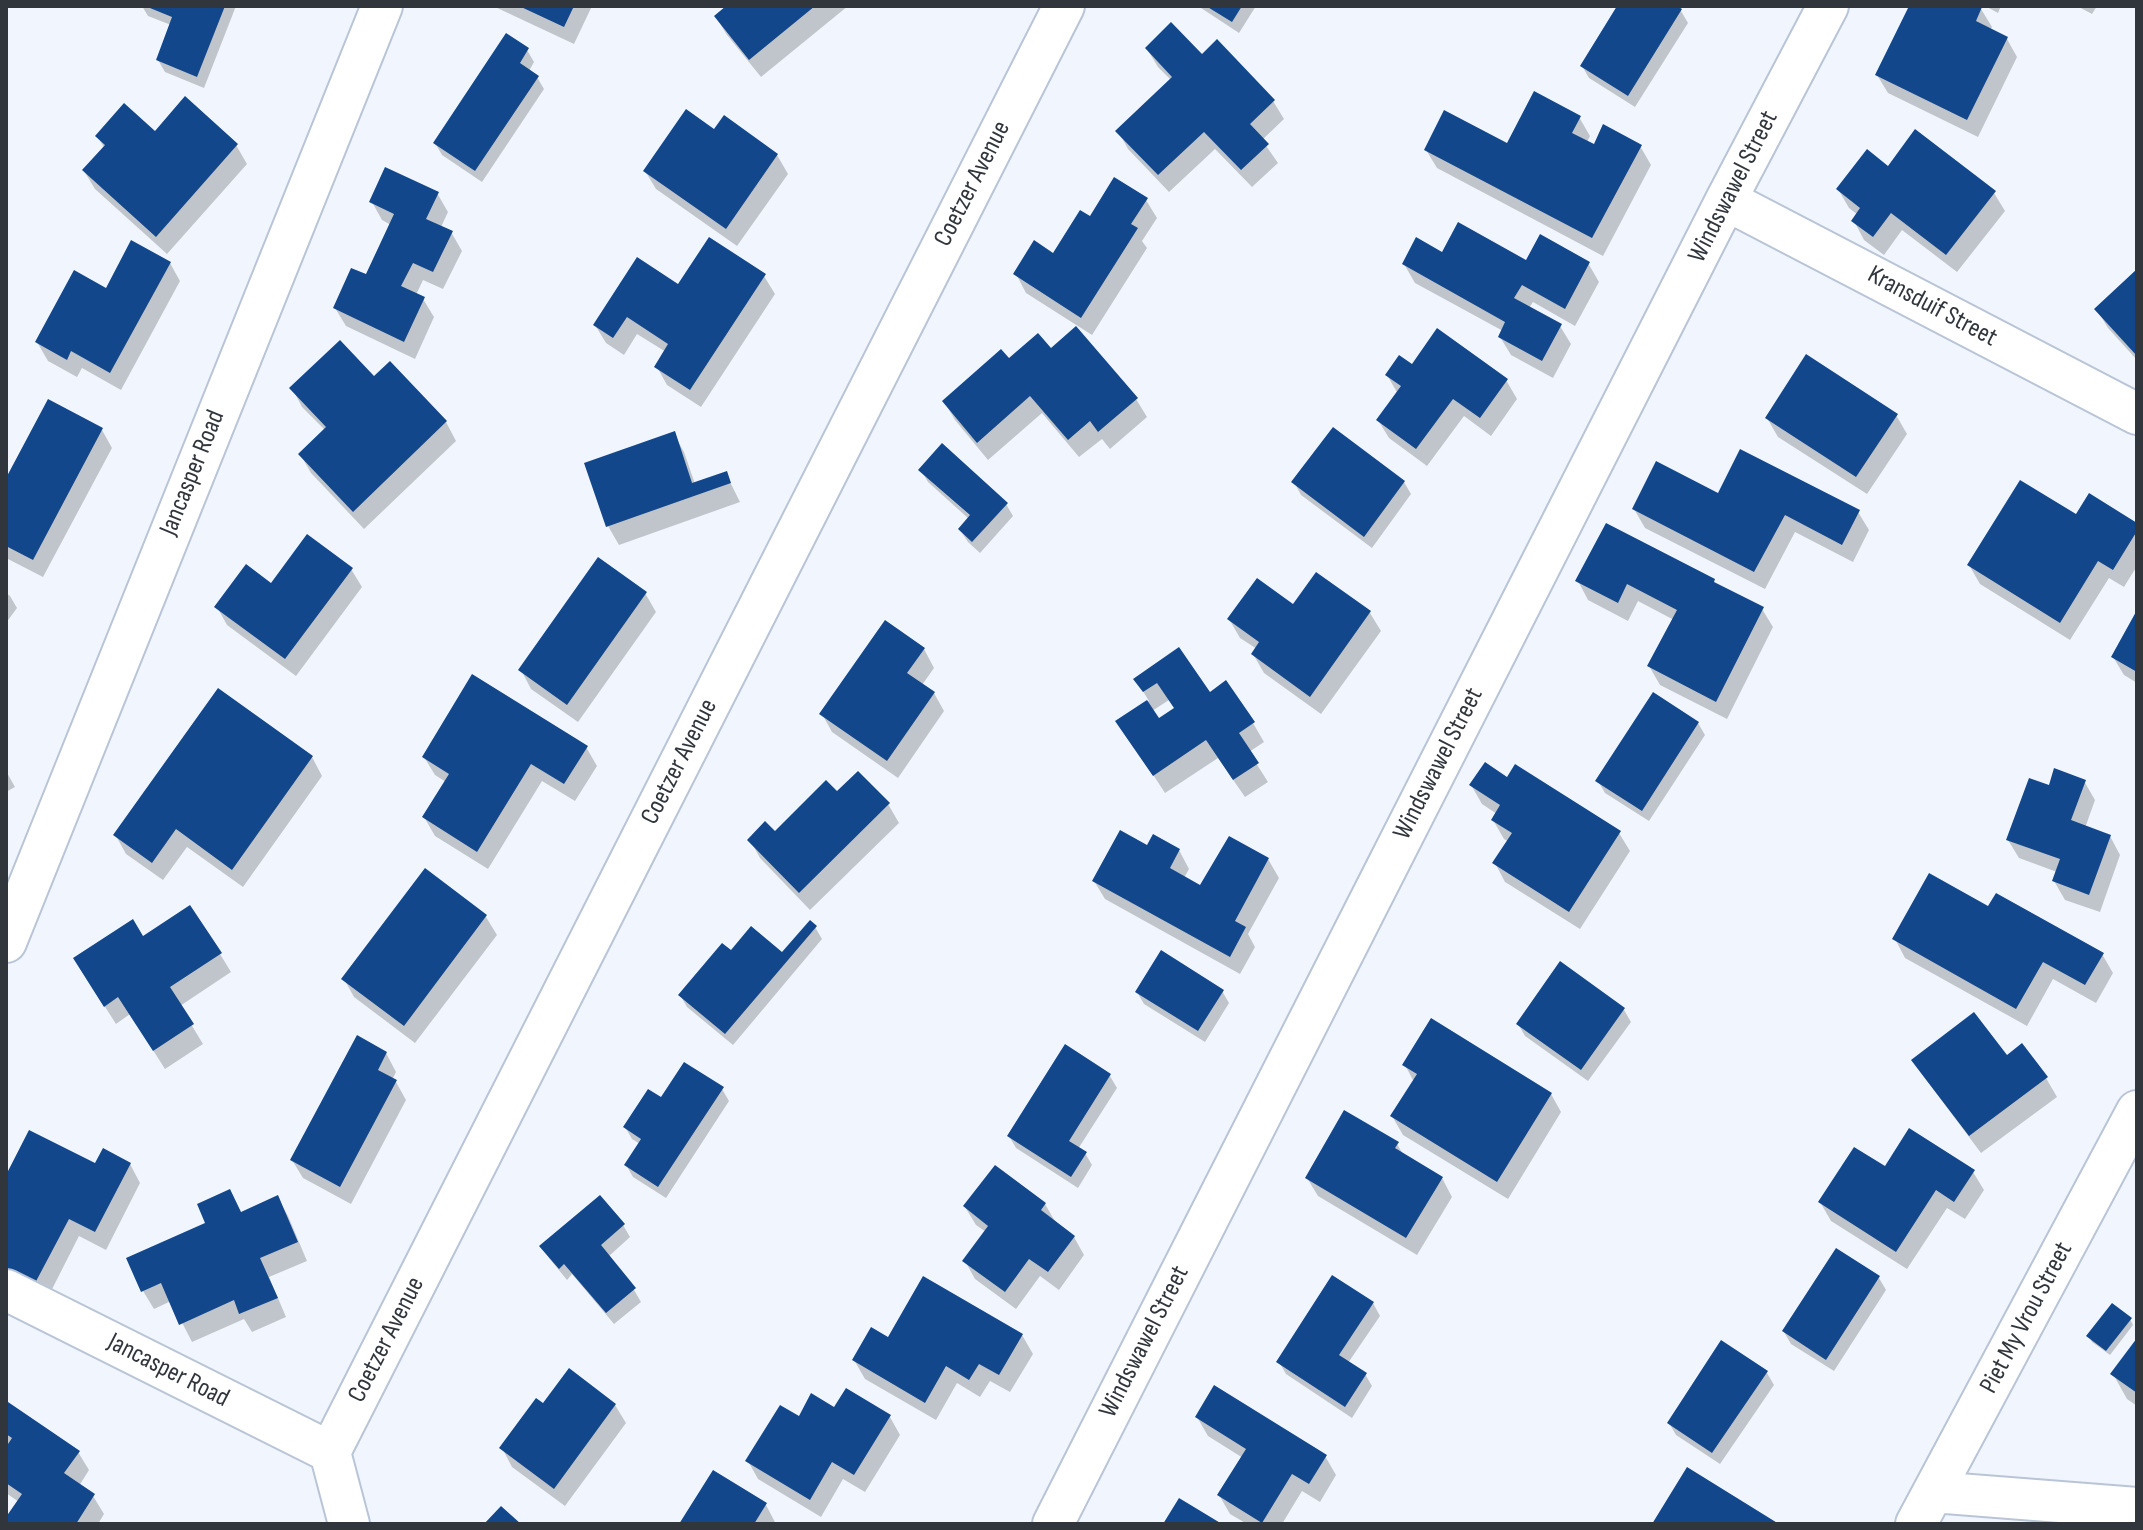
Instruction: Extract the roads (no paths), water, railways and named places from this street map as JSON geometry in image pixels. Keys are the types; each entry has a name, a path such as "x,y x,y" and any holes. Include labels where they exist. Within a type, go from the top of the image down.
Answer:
{"street":[{"name":"Jancasper Road","path":"6,942 382,6"},
{"name":"Coetzer Avenue","path":"330,1452 1064,6"},
{"name":"Windswawel Street","path":"1053,1524 1726,200 1828,6"},
{"name":"Kransduif Street","path":"1726,200 2137,414"},
{"name":"Piet My Vrou Street","path":"1925,1508 2137,1111"},
{"name":"Jancasper Road","path":"6,1290 330,1452"},
{"path":"330,1452 349,1524"},
{"path":"1925,1508 2137,1508"}]}
